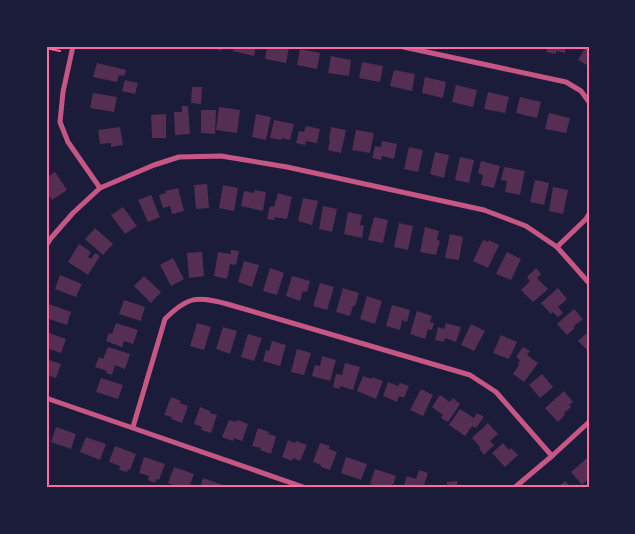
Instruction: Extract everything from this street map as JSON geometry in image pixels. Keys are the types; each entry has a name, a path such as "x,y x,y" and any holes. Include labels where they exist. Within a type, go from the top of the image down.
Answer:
{"street":[{"path":"73,46 63,92 60,122 68,142 100,188"},
{"path":"399,46 566,82 581,91 589,102"},
{"path":"46,246 73,213 100,188 154,165 179,157 221,156 287,167 484,210 526,226 557,248 589,283"},
{"path":"557,248 589,214"},
{"path":"133,427 165,319 176,308 190,301 206,299 470,375 496,392 552,456"},
{"path":"46,398 306,488"},
{"path":"514,488 589,422"}],"path":[{"path":"46,48 60,51"}],"building":[{"path":"206,46 223,46 222,51"},
{"path":"234,46 256,46 254,56 233,51"},
{"path":"267,46 289,47 286,63 265,59"},
{"path":"548,46 566,46 565,53 556,51 556,54 546,52"},
{"path":"586,46 589,46 589,62 587,65 578,60"},
{"path":"300,49 320,53 317,69 297,65"},
{"path":"331,56 351,60 349,76 328,73"},
{"path":"362,62 383,66 380,82 359,78"},
{"path":"97,63 126,70 124,76 119,75 117,82 93,77"},
{"path":"394,70 415,74 412,91 390,86"},
{"path":"425,77 446,82 443,98 422,93"},
{"path":"125,80 138,83 135,94 122,91"},
{"path":"456,85 477,90 473,107 452,102"},
{"path":"192,87 202,87 201,104 191,103"},
{"path":"488,92 509,97 505,113 484,109"},
{"path":"93,93 117,97 114,112 90,108"},
{"path":"520,97 541,102 537,118 516,113"},
{"path":"182,106 188,106 190,134 175,135 174,112 182,112"},
{"path":"219,107 240,110 237,133 216,130"},
{"path":"201,110 216,110 215,134 201,133"},
{"path":"549,113 570,118 566,133 545,129"},
{"path":"166,114 166,138 152,138 151,115"},
{"path":"256,114 271,117 266,140 252,137"},
{"path":"274,120 294,124 290,140 270,138"},
{"path":"306,126 320,129 317,143 306,141 305,145 296,143 299,131 304,132"},
{"path":"120,127 123,145 111,147 111,143 100,144 98,130"},
{"path":"331,127 346,130 341,153 328,150"},
{"path":"356,130 374,133 370,153 352,150"},
{"path":"382,141 397,144 394,159 382,156 381,160 372,158 375,146 381,147"},
{"path":"409,147 423,150 418,172 404,169"},
{"path":"435,152 449,155 444,178 430,174"},
{"path":"460,157 474,160 469,183 455,180"},
{"path":"481,161 500,166 494,188 481,185 483,175 478,173"},
{"path":"504,167 525,171 520,195 505,192 507,181 501,180"},
{"path":"55,172 67,190 52,200 46,191 46,178"},
{"path":"535,180 549,183 544,205 530,202"},
{"path":"207,184 209,208 196,209 194,185"},
{"path":"223,185 238,188 234,211 219,208"},
{"path":"553,187 568,190 563,214 549,211"},
{"path":"178,188 184,211 172,214 170,206 163,208 159,195 166,193 165,191"},
{"path":"255,190 266,192 263,211 241,206 244,191 254,193"},
{"path":"278,193 292,197 287,219 275,217 274,220 267,219 270,206 274,207"},
{"path":"151,195 160,217 148,222 138,200"},
{"path":"303,198 318,201 312,225 298,221"},
{"path":"323,206 337,209 332,232 319,229"},
{"path":"123,207 137,226 125,234 111,215"},
{"path":"348,212 362,215 360,225 364,226 362,238 344,234"},
{"path":"374,217 388,220 383,243 368,240"},
{"path":"399,223 413,226 408,250 394,247"},
{"path":"425,227 439,231 437,240 440,241 436,255 420,252"},
{"path":"95,228 113,244 103,255 85,239"},
{"path":"450,234 463,237 459,260 445,258"},
{"path":"483,240 488,242 489,240 499,245 488,268 473,261"},
{"path":"79,244 91,252 88,257 91,259 95,253 100,256 88,275 68,262"},
{"path":"231,250 239,251 236,265 230,264 227,279 214,276 218,252 231,254"},
{"path":"202,252 204,276 189,278 187,253"},
{"path":"507,252 521,259 511,280 496,274"},
{"path":"173,258 184,279 171,286 160,265"},
{"path":"244,261 259,265 252,287 238,282"},
{"path":"270,268 284,273 277,295 263,291"},
{"path":"536,268 541,274 537,278 548,289 533,302 521,290 530,281 527,277"},
{"path":"60,275 82,284 76,297 55,289"},
{"path":"144,276 161,292 151,303 134,286"},
{"path":"292,276 310,281 307,292 303,291 300,301 286,296"},
{"path":"320,283 334,287 327,310 313,306"},
{"path":"343,288 359,293 350,316 336,312"},
{"path":"558,288 567,299 558,307 563,313 558,317 553,312 551,314 541,303"},
{"path":"367,296 382,301 375,324 360,319"},
{"path":"124,300 145,307 141,321 119,314"},
{"path":"49,304 71,312 67,325 46,318"},
{"path":"392,305 410,310 407,322 402,320 400,330 386,326"},
{"path":"574,309 583,319 567,335 557,324"},
{"path":"417,311 432,316 430,322 434,323 432,330 428,329 425,339 410,334"},
{"path":"116,323 138,330 133,344 124,341 122,347 106,341 109,333 112,334"},
{"path":"197,323 211,327 204,350 190,346"},
{"path":"446,323 461,327 456,342 445,338 444,342 435,340 438,327 444,329"},
{"path":"471,324 485,331 474,351 461,345"},
{"path":"223,327 237,331 230,354 216,349"},
{"path":"589,331 589,352 578,341"},
{"path":"46,332 66,339 61,353 46,348"},
{"path":"248,334 262,338 254,361 241,357"},
{"path":"501,335 517,342 509,359 493,353"},
{"path":"272,341 286,345 280,366 263,361 266,350 269,351"},
{"path":"108,347 130,354 125,369 115,365 112,375 95,367 99,357 103,359"},
{"path":"523,347 530,351 527,355 538,363 524,382 513,374 520,360 516,357"},
{"path":"297,349 311,353 304,375 291,372"},
{"path":"322,356 336,360 330,381 312,376 315,365 320,366"},
{"path":"46,359 61,364 56,378 46,375"},
{"path":"345,363 360,367 353,390 340,386 340,389 333,387 336,374 342,375"},
{"path":"542,374 553,387 540,398 529,385"},
{"path":"363,376 383,381 376,399 357,391"},
{"path":"101,378 123,385 118,399 96,392"},
{"path":"388,382 398,386 400,383 409,386 404,398 399,396 397,402 383,396"},
{"path":"421,389 433,395 423,416 410,410"},
{"path":"564,391 573,402 558,422 545,408"},
{"path":"440,395 450,402 453,398 460,404 448,422 441,418 443,415 432,407"},
{"path":"171,397 188,406 182,423 164,415"},
{"path":"200,407 217,415 211,433 201,430 202,427 194,424"},
{"path":"460,409 474,418 477,413 484,417 476,428 472,426 465,436 449,425"},
{"path":"229,420 236,422 237,420 248,424 242,441 234,438 233,441 222,437"},
{"path":"488,423 498,434 490,441 494,445 484,455 472,438"},
{"path":"56,427 76,434 71,449 51,442"},
{"path":"258,428 276,436 271,454 260,450 261,448 252,446"},
{"path":"86,437 106,444 100,460 80,452"},
{"path":"288,440 307,445 300,461 293,458 292,461 282,457"},
{"path":"320,443 330,446 329,449 337,452 330,470 313,462"},
{"path":"503,443 509,450 511,448 518,455 505,467 492,453"},
{"path":"115,446 136,454 130,470 128,469 127,472 119,470 120,466 109,462"},
{"path":"144,457 165,464 159,480 156,479 155,483 148,480 149,476 139,473"},
{"path":"346,457 367,464 361,480 341,473"},
{"path":"587,458 589,460 589,478 582,485 571,472"},
{"path":"174,467 194,474 189,488 168,483"},
{"path":"375,469 396,476 392,488 381,488 370,484"},
{"path":"419,470 428,473 423,488 403,488 407,476 416,479"},
{"path":"203,478 223,485 223,488 200,488"},
{"path":"457,481 458,488 437,488 447,485 447,482"},
{"path":"565,481 572,488 557,488"}]}
